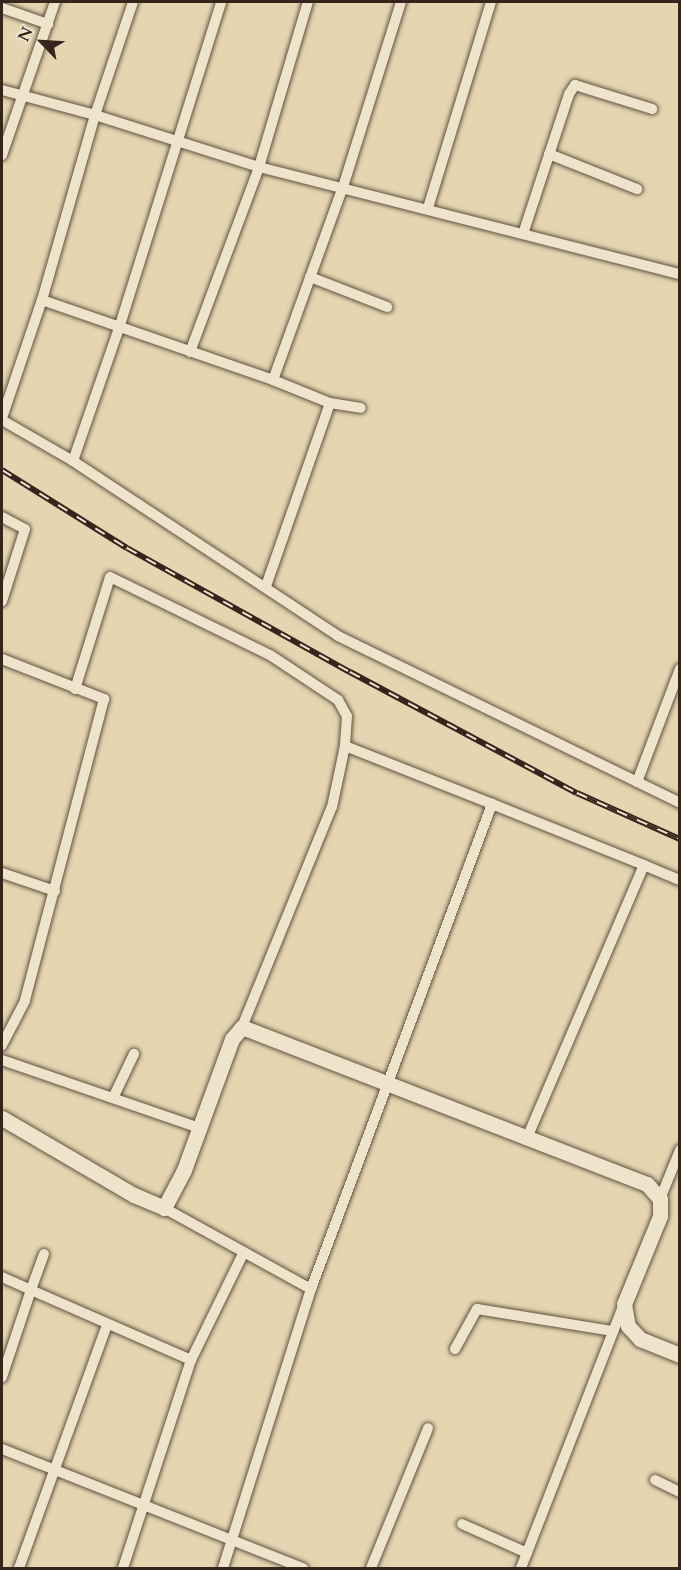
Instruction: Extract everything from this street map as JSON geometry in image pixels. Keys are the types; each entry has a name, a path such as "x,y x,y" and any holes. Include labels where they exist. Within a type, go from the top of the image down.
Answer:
{"street":[{"path":"2,155 25,96 55,2"},
{"path":"133,2 95,115 42,300 2,419 73,461 266,586 338,636 680,802"},
{"path":"73,461 120,325 222,2"},
{"path":"190,352 259,168 308,2"},
{"path":"273,380 343,187 401,2"},
{"path":"428,208 491,2"},
{"path":"2,8 48,24"},
{"path":"523,234 549,153 575,85 652,109"},
{"path":"2,90 95,115 259,168 428,208 680,274"},
{"path":"549,153 637,189"},
{"path":"310,277 387,307"},
{"path":"42,300 120,325 330,403 361,408"},
{"path":"266,586 330,403"},
{"path":"2,518 25,529 2,601"},
{"path":"75,688 110,577 270,655 338,700 347,716 345,746 332,807 242,1027 232,1039 184,1170 164,1208"},
{"path":"2,659 104,699 25,1001 2,1045"},
{"path":"637,782 680,669"},
{"path":"345,746 680,880"},
{"path":"223,1569 311,1289 384,1084 492,804"},
{"path":"526,1140 644,865"},
{"path":"2,873 55,891"},
{"path":"242,1027 526,1140 647,1184 660,1199"},
{"path":"113,1098 134,1054"},
{"path":"2,1059 199,1128"},
{"path":"2,1118 134,1196 164,1208 243,1254 311,1289"},
{"path":"521,1569 660,1216 660,1199 680,1150"},
{"path":"2,1377 3,1361 44,1254"},
{"path":"123,1569 191,1360 243,1254"},
{"path":"2,1277 191,1360"},
{"path":"624,1304 628,1326 640,1339 680,1355"},
{"path":"454,1349 477,1309 614,1331"},
{"path":"19,1569 107,1324"},
{"path":"371,1569 428,1428"},
{"path":"2,1449 145,1504 303,1569"},
{"path":"655,1480 680,1492"},
{"path":"462,1524 527,1553"}],"railway":[{"path":"2,470 127,548 350,672 577,793 680,839"}]}
